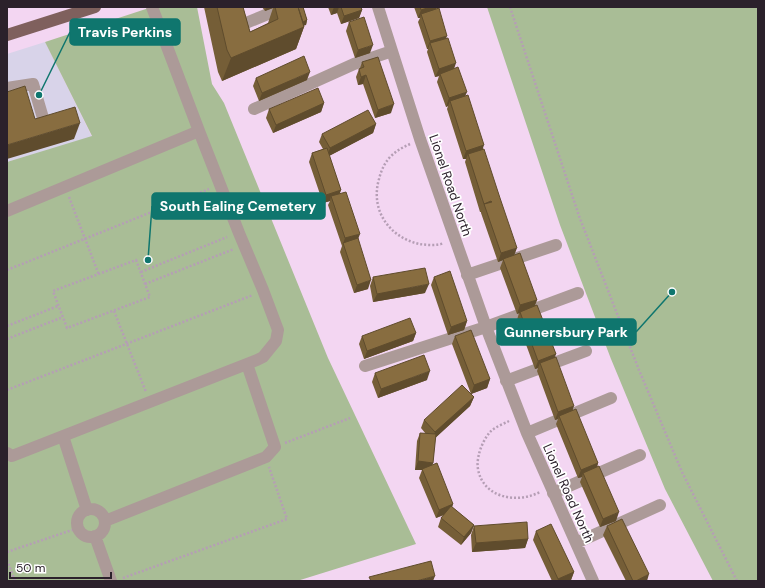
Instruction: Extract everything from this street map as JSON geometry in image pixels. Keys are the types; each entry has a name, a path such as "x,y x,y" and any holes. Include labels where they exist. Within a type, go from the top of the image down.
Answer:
{"main road":[{"path":"7,35 82,9 95,7"}],"street":[{"path":"7,453 12,456 247,364 263,357 276,341 278,330 264,290 220,185 152,7"},
{"path":"241,25 285,7"},
{"name":"Lionel Road North","path":"378,7 420,139 467,275 506,381 527,433 593,581"},
{"path":"254,109 354,64 392,51"},
{"path":"7,88 33,84 43,118"},
{"path":"7,211 199,131"},
{"path":"467,275 556,245"},
{"path":"365,366 486,326 578,293"},
{"path":"506,381 586,350"},
{"path":"105,521 266,457 275,447 247,364"},
{"path":"527,433 611,398"},
{"path":"63,436 87,510"},
{"path":"552,490 640,455"},
{"path":"576,542 660,505"},
{"path":"87,510 96,510 100,512 105,521 102,531 95,536 87,536 82,534 78,528 77,520 82,512 87,510"},
{"path":"95,536 117,580"}],"path":[{"path":"510,7 579,216 639,370 682,472 737,581"},
{"path":"420,139 398,150 383,167 376,187 379,211 383,220 390,228 410,241 433,245 441,244 454,238"},
{"path":"7,270 220,185"},
{"path":"65,187 99,275"},
{"path":"140,272 239,233"},
{"path":"145,284 245,245"},
{"path":"136,260 140,272 150,297 67,328 53,292 136,260"},
{"path":"7,390 264,290"},
{"path":"7,326 58,306"},
{"path":"114,311 150,402"},
{"path":"7,339 63,317"},
{"path":"520,415 498,426 490,432 483,442 478,461 478,469 482,479 488,488 508,498 528,497 552,490"},
{"path":"275,447 350,418"},
{"path":"117,580 287,519 266,457"},
{"path":"7,552 78,528"},
{"path":"7,560 15,581"}],"shaded area":[{"path":"45,42 92,137 7,162 7,54"}],"green space":[{"path":"152,7 197,7 212,84 224,103 328,358 416,544 297,581 7,581 7,162 92,136 45,42"},
{"path":"487,7 758,7 758,581 713,581 665,489 611,359 560,225"}],"building":[{"path":"217,7 243,7 250,32 278,19 275,7 298,7 304,27 231,58 227,50"},
{"path":"298,7 303,7 307,20 303,22"},
{"path":"341,7 361,7 362,10 344,16"},
{"path":"420,7 430,7 421,10"},
{"path":"439,8 447,36 430,41 421,14"},
{"path":"364,17 373,45 358,50 349,22"},
{"path":"448,38 456,63 439,69 430,43"},
{"path":"304,56 310,72 262,93 256,78"},
{"path":"378,57 394,104 378,110 366,75 361,77 359,69 364,67 362,62"},
{"path":"458,67 467,92 449,98 440,74"},
{"path":"25,86 35,119 75,107 80,123 7,145 7,92"},
{"path":"318,88 324,103 276,125 269,109"},
{"path":"468,95 484,145 466,151 450,101"},
{"path":"368,110 376,124 330,148 322,134"},
{"path":"327,148 341,190 326,195 312,153"},
{"path":"484,149 517,248 501,253 484,204 468,154"},
{"path":"346,192 360,234 345,238 331,196"},
{"path":"358,238 371,280 357,285 343,243"},
{"path":"520,253 537,300 520,305 503,259"},
{"path":"425,268 429,284 377,294 373,277"},
{"path":"450,271 467,321 451,327 434,277"},
{"path":"537,305 556,354 538,361 520,312"},
{"path":"410,318 416,333 367,351 362,336"},
{"path":"471,330 490,379 474,385 455,336"},
{"path":"424,355 430,371 381,389 375,373"},
{"path":"556,357 574,406 558,412 540,363"},
{"path":"462,385 474,397 435,432 424,420"},
{"path":"576,409 598,463 581,470 559,416"},
{"path":"420,433 436,434 433,463 418,461"},
{"path":"437,463 453,504 439,510 422,469"},
{"path":"599,466 619,512 603,519 583,473"},
{"path":"451,506 474,525 464,537 441,518"},
{"path":"622,519 649,574 636,581 633,581 607,526"},
{"path":"527,522 528,539 476,543 474,526"},
{"path":"551,524 574,572 558,579 536,531"},
{"path":"431,561 435,576 416,581 371,581 369,577"}],"place":[{"name":"Travis Perkins","path":"39,95"},
{"name":"South Ealing Cemetery","path":"148,260"},
{"name":"Gunnersbury Park","path":"672,292"}]}
